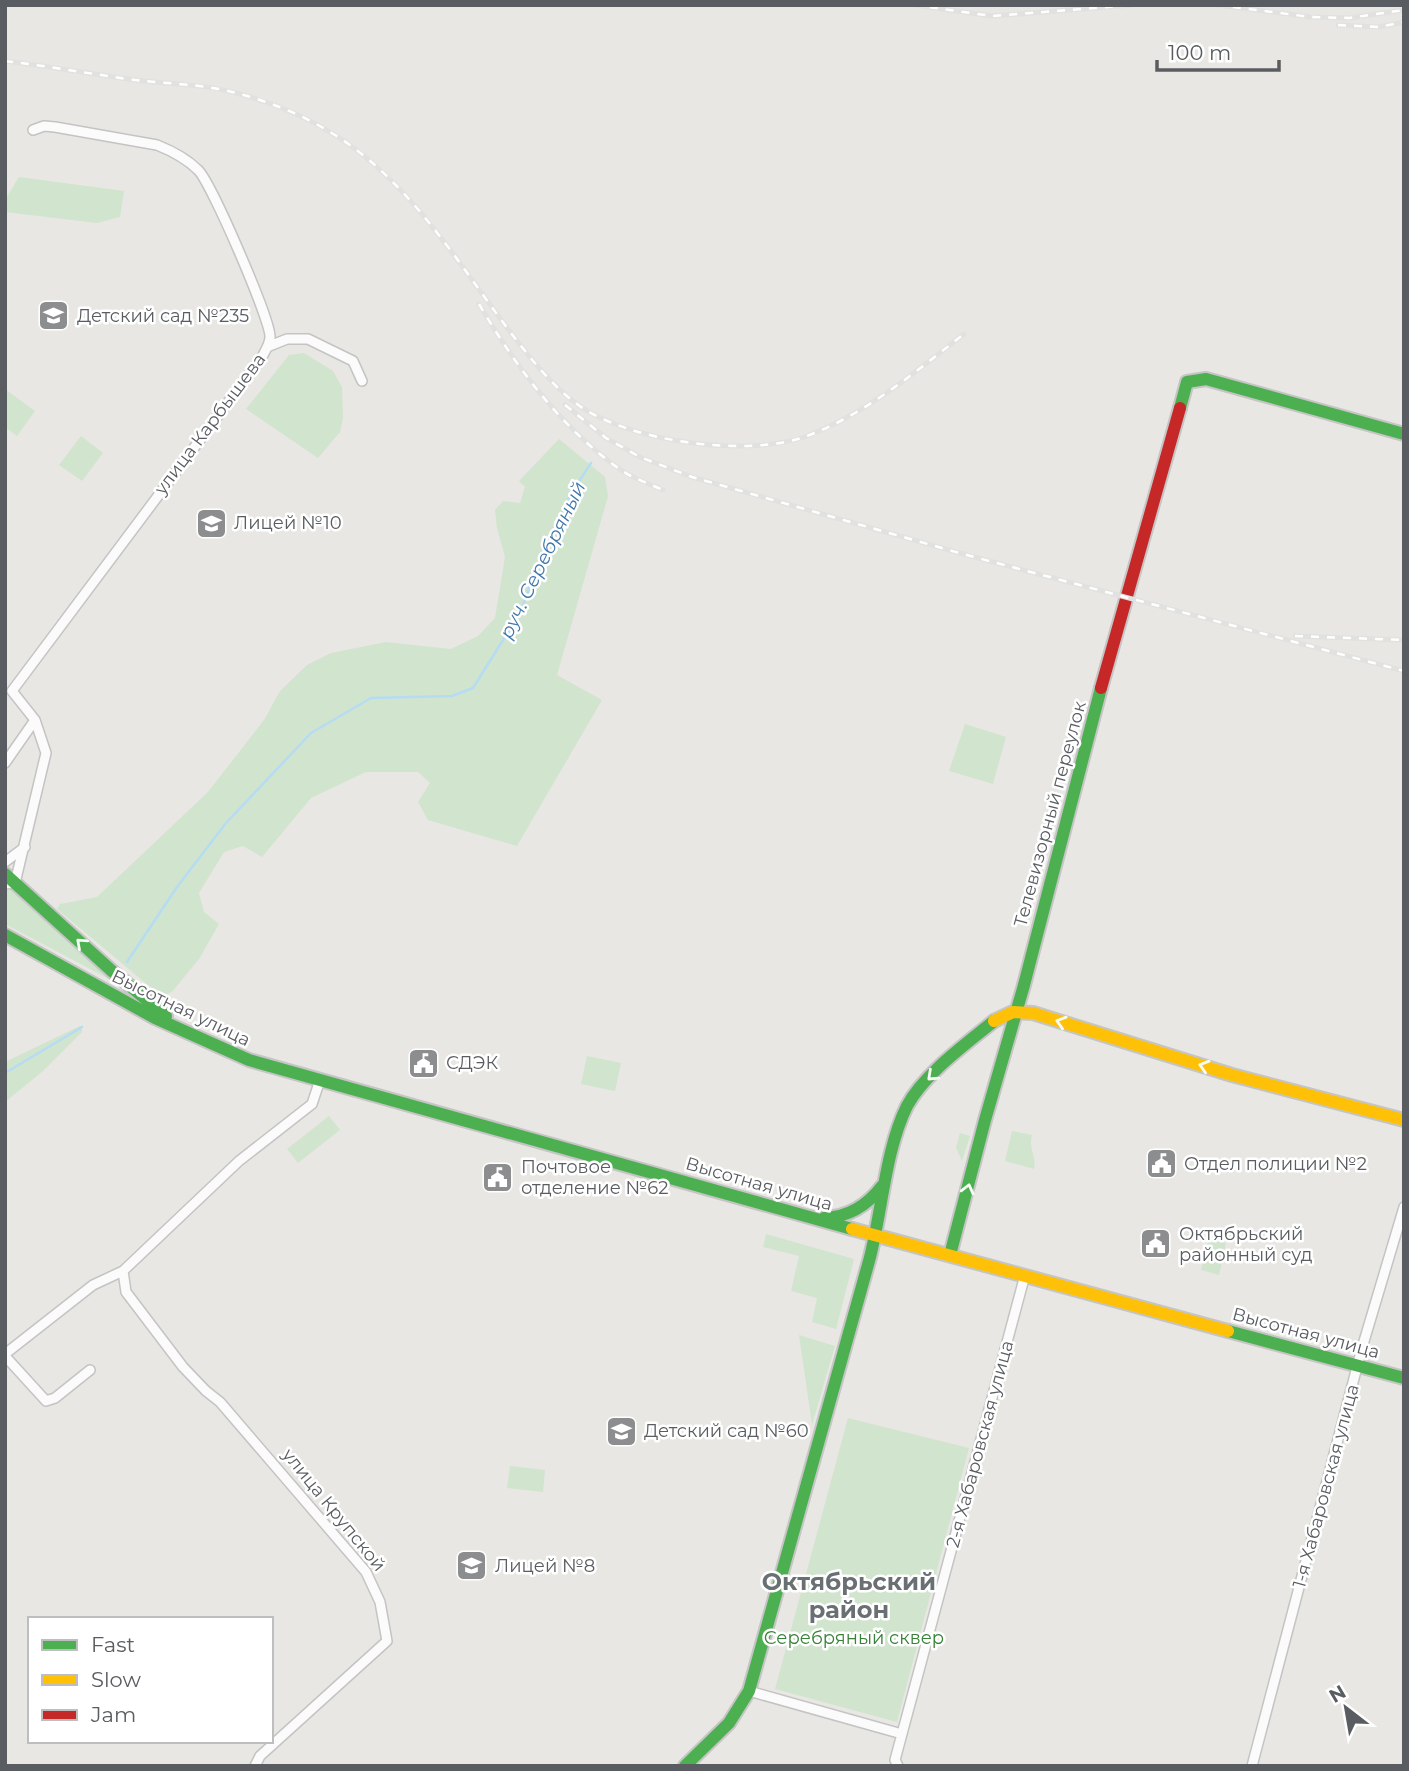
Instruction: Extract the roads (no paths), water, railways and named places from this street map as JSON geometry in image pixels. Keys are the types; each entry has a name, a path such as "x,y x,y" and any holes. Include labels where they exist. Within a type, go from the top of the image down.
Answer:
{"street":[{"name":"улица Карбышева","path":"33,130 44,126 55,127 158,145 173,151 199,170 210,186 267,322 270,337 262,357 12,691 35,720"},
{"path":"267,347 287,339 308,339 353,361 362,381"},
{"name":"Телевизорный переулок","path":"950,1255 1024,985 1125,597 1186,382 1206,379 1404,434"},
{"path":"5,763 35,720"},
{"path":"10,884 25,847 46,753 35,720"},
{"path":"5,862 25,847"},
{"path":"5,874 10,884 189,1035"},
{"name":"Высотная улица","path":"5,935 94,986 189,1035 249,1060 874,1235 1404,1378"},
{"path":"684,1766 713,1743 728,1726 749,1691 874,1235 884,1183 909,1102 923,1084 945,1064 1000,1016 1015,1010 1404,1120"},
{"path":"90,1370 54,1398 46,1401 5,1355 93,1285 123,1271 239,1161 312,1104 320,1080"},
{"path":"816,1218 849,1215 870,1201 884,1183"},
{"name":"1-я Хабаровская улица","path":"1252,1766 1358,1365 1404,1207"},
{"name":"улица Крупской","path":"123,1271 126,1292 183,1367 220,1402 366,1572 380,1602 387,1641 260,1756 256,1766"},
{"name":"2-я Хабаровская улица","path":"898,1766 895,1760 1025,1276"},
{"path":"749,1691 902,1734"}],"waterway":[{"name":"руч. Серебряный","path":"127,962 177,887 226,823 311,733 371,698 452,696 473,688 520,613 543,550 572,492 591,463"},
{"name":"руч. Серебряный","path":"5,1073 82,1027"}],"railway":[{"path":"914,5 992,16 1133,5"},
{"path":"1217,5 1311,17 1349,18 1404,10"},
{"path":"1338,25 1379,27 1404,22"},
{"path":"5,61 224,90 275,105 324,128 365,157 417,208 529,356 558,388 599,417 657,437 722,446 753,446 807,436 870,404 964,334"},
{"path":"479,304 525,374 561,417 602,456 624,472 663,490"},
{"path":"565,405 606,438 640,457 692,477 963,554 1404,671"},
{"path":"1295,636 1404,640"}],"place":[{"name":"Детский сад №235","path":"54,316"},
{"name":"Лицей №10","path":"211,523"},
{"name":"СДЭК","path":"423,1063"},
{"name":"Отдел полиции №2","path":"1161,1164"},
{"name":"Почтовое отделение №62","path":"498,1177"},
{"name":"Октябрьский районный суд","path":"1156,1244"},
{"name":"Детский сад №60","path":"621,1431"},
{"name":"Лицей №8","path":"472,1566"}],"district":[{"name":"Октябрьский район","path":"849,1596"}],"park label":[{"name":"Серебряный сквер","path":"854,1638"}]}
